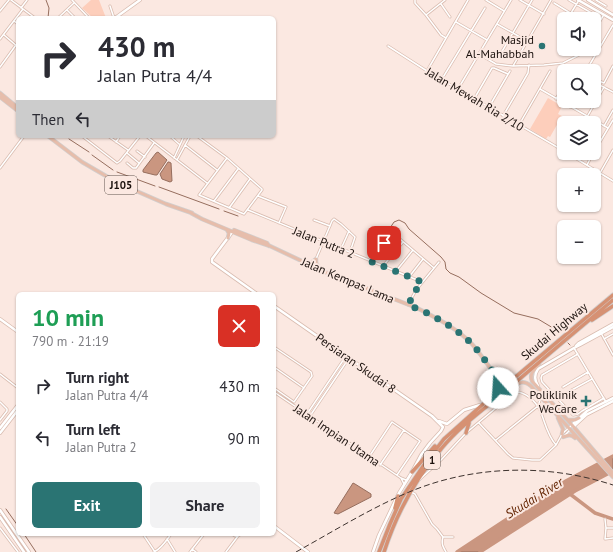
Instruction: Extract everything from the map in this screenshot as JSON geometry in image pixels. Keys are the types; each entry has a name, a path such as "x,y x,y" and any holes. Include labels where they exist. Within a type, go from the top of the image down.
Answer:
{"highway":[{"name":"Skudai Highway","path":"379,552 394,513 405,492 444,439 490,397 613,294"},
{"name":"Skudai Highway","path":"384,552 396,520 411,492 440,449 452,436 613,300"},
{"path":"579,329 613,306"},
{"path":"466,433 469,422"},
{"path":"412,472 435,446 444,439"},
{"path":"394,513 398,496"}],"main road":[{"path":"0,93 16,106"},
{"path":"0,98 16,110"},
{"name":"Jalan Kempas Lama","path":"51,138 82,162 118,183 162,203 191,213 233,231"},
{"name":"Jalan Kempas Lama","path":"53,138 58,143"},
{"name":"Jalan Kempas Lama","path":"191,213 227,229 267,243 270,246 325,272 431,315 470,342 497,377"},
{"path":"227,229 228,238"},
{"path":"296,258 309,263 316,259 317,266 325,272"},
{"path":"547,355 533,370 531,376 532,381 555,413 564,429 562,436 572,435 584,445 612,474"},
{"path":"497,377 503,382 516,375"},
{"path":"490,397 498,388 497,377"},
{"path":"502,394 523,382 532,386 566,419 584,445"},
{"path":"555,413 571,427 599,460"},
{"path":"566,419 571,420 579,418"}],"street":[{"path":"0,11 10,0 32,16"},
{"path":"17,16 27,0"},
{"path":"72,0 87,16"},
{"path":"118,16 140,0"},
{"path":"426,15 445,0"},
{"path":"486,0 504,11"},
{"path":"458,89 511,0"},
{"path":"520,0 544,14"},
{"path":"500,55 532,0"},
{"path":"513,66 552,0"},
{"path":"569,0 589,12"},
{"path":"572,12 579,0 613,20"},
{"path":"585,3 588,3 588,0 613,15"},
{"path":"596,0 606,6"},
{"path":"415,1 441,35 446,38"},
{"path":"427,71 456,22 466,1"},
{"path":"60,16 75,3"},
{"path":"554,3 569,12"},
{"path":"441,4 450,17"},
{"path":"110,6 114,16"},
{"path":"595,10 594,6 598,6"},
{"path":"442,80 485,8"},
{"path":"67,10 73,16"},
{"path":"601,20 604,15"},
{"path":"0,39 16,18"},
{"path":"456,22 487,40"},
{"path":"497,24 527,41"},
{"path":"590,64 613,25"},
{"path":"3,35 16,45"},
{"name":"Jalan Mewah Ria 2/10","path":"388,46 442,80 557,147"},
{"path":"0,66 16,47"},
{"path":"479,54 496,64 513,66 563,63 577,56"},
{"path":"504,116 528,73 529,65"},
{"path":"601,82 604,83 613,66"},
{"path":"474,99 492,68 508,74"},
{"path":"519,125 550,70"},
{"path":"489,107 510,71"},
{"path":"601,86 613,92"},
{"path":"572,108 587,116 604,88"},
{"path":"540,89 556,99"},
{"path":"604,126 613,110"},
{"path":"601,140 613,120"},
{"path":"601,124 608,128"},
{"path":"0,168 22,138"},
{"path":"85,138 117,163 138,138"},
{"path":"111,138 128,151"},
{"path":"116,142 119,138"},
{"path":"148,138 207,183"},
{"path":"172,138 180,144"},
{"path":"174,158 183,138"},
{"path":"176,160 189,138"},
{"path":"200,138 226,158 262,189 244,214 199,195 226,158"},
{"path":"127,163 133,168 136,168 154,143"},
{"path":"185,145 217,170"},
{"path":"137,150 144,157"},
{"path":"601,171 613,150"},
{"path":"126,153 139,163"},
{"path":"579,160 592,168"},
{"path":"587,165 590,160"},
{"path":"214,201 238,169"},
{"path":"601,174 613,180"},
{"path":"229,208 250,178"},
{"path":"258,196 286,207 279,223"},
{"name":"Jalan Putra 2","path":"248,210 422,282"},
{"path":"313,266 332,221 335,219 356,238 350,252"},
{"path":"314,220 330,226"},
{"path":"233,231 212,259 212,262 254,292"},
{"path":"341,249 349,231"},
{"path":"370,261 393,234 434,268"},
{"path":"383,266 403,242"},
{"path":"396,271 413,250"},
{"path":"409,277 423,259"},
{"path":"408,305 416,290 439,262"},
{"name":"Persiaran Skudai 8","path":"276,307 437,420"},
{"path":"0,319 16,331"},
{"path":"496,440 538,406 541,395 535,380 535,375 541,367 613,324"},
{"path":"601,332 613,327"},
{"path":"601,332 613,354"},
{"path":"604,339 613,334"},
{"path":"276,348 312,372 312,376 294,402 276,389"},
{"path":"574,348 606,402"},
{"path":"578,354 542,375 542,382 573,415 578,414 604,398"},
{"path":"307,414 347,357"},
{"path":"310,416 347,357"},
{"path":"276,368 304,388"},
{"path":"563,387 588,372"},
{"path":"0,374 16,386"},
{"path":"568,392 592,379"},
{"path":"323,390 329,394"},
{"path":"416,483 441,460 466,433 515,392 525,394 538,406 549,435 556,445"},
{"name":"Jalan Impian Utama","path":"276,393 396,476 406,480"},
{"path":"479,423 508,454 515,459 538,460 556,445 562,436 579,418 588,411 613,400"},
{"path":"571,427 586,415 613,400"},
{"path":"0,402 7,408 7,410 0,420"},
{"path":"437,420 448,424 464,410 482,405"},
{"path":"0,428 16,408"},
{"path":"0,433 16,413"},
{"path":"373,552 382,528 406,480 430,442 443,428 437,420"},
{"path":"369,457 392,422 420,441 396,476"},
{"path":"380,464 404,430"},
{"name":"Jalan Impian Utama","path":"400,478 404,484"},
{"path":"411,492 415,494 432,524 443,538 442,546 446,552"},
{"path":"0,510 16,533"},
{"path":"0,517 24,552"},
{"path":"605,519 605,539 613,538"},
{"path":"0,528 18,552"},
{"path":"276,528 308,552"},
{"path":"606,528 613,528"},
{"path":"18,536 29,552"},
{"path":"144,536 154,552 158,550 169,536"},
{"path":"190,552 202,536"},
{"path":"226,552 238,536"},
{"path":"443,538 453,537"},
{"path":"167,539 175,552"},
{"path":"192,549 196,552"}],"shaded area":[{"path":"91,0 99,0 105,16 91,16 82,8"},
{"path":"548,98 557,103 557,108 561,108 558,114 562,116 557,116 557,125 550,137 548,136 546,139 530,129"},
{"path":"158,152 167,160 157,175 143,172 143,170"},
{"path":"168,162 171,163 172,181 170,182 162,179 160,174"},
{"path":"613,456 613,471 575,491 480,552 457,552 562,483"},
{"path":"353,483 371,494 371,497 338,514 334,513"}],"waterway":[{"path":"46,0 49,8 48,16"},
{"path":"69,139 89,152"},
{"path":"92,155 113,170"},
{"path":"117,172 155,186"},
{"path":"159,187 219,209"},
{"path":"224,211 238,216"},
{"path":"370,255 378,238 388,231 394,222 399,220 405,223 409,229 441,257 445,262 446,269 450,273 459,277 481,293 514,313 538,319 558,331"},
{"name":"Skudai River","path":"457,552 562,483 613,456"},
{"path":"480,552 575,491 613,471"},
{"path":"570,494 595,513 613,519"},
{"path":"6,509 16,523"},
{"path":"25,536 36,552"}],"railway":[{"path":"296,552 354,519 399,496 438,482 463,476 513,470 539,471 564,473 613,485"}],"place":[{"name":"Masjid Al-Mahabbah","path":"542,46"},
{"name":"Poliklinik WeCare","path":"586,401"}],"route":[{"path":"384,243 370,261 422,282 408,305 431,315 449,326 470,342 497,377 498,388"}]}
